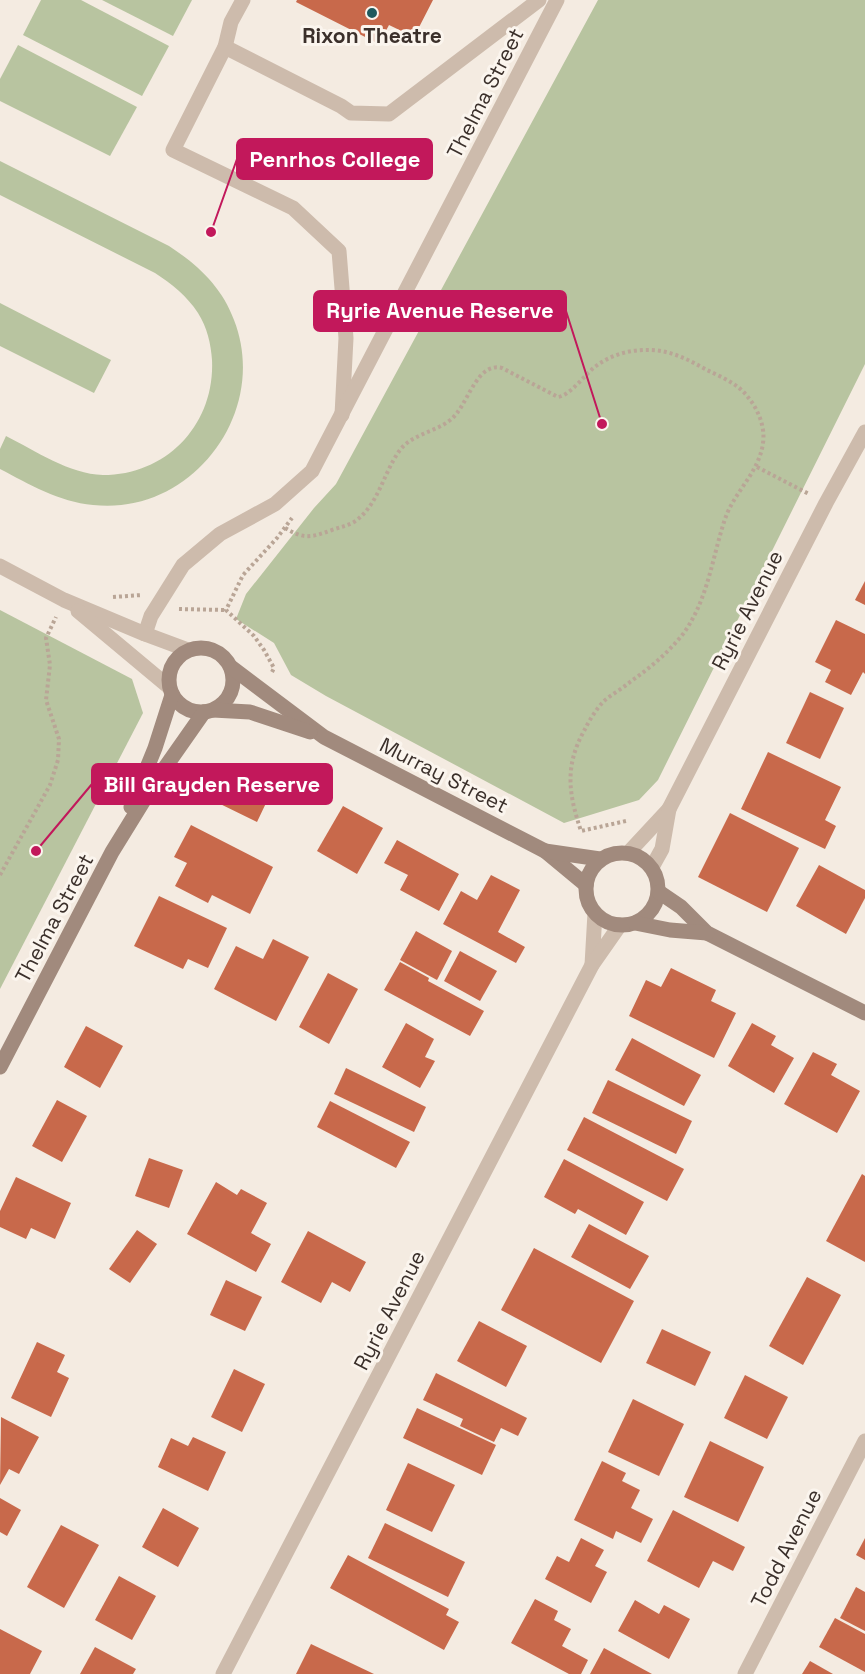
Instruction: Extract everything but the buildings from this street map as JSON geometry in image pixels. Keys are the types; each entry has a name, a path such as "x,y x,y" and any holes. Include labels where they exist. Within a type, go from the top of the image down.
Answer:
{"main road":[{"path":"198,647 208,648 218,652 231,667 232,687 228,696 222,704 208,711 186,708 178,702 171,691 169,676 172,665 188,650 198,647"},
{"name":"Murray Street","path":"231,667 324,737"},
{"name":"Thelma Street","path":"112,852 155,748 171,691"},
{"name":"Thelma Street","path":"0,1067 112,852 157,779 208,711"},
{"name":"Murray Street","path":"208,711 250,712 324,737 544,851 586,885"},
{"name":"Murray Street","path":"544,851 600,859"},
{"path":"627,924 647,916 656,905 659,892 657,879 652,867 642,858 629,852 614,853 600,859 590,870 586,885 587,900 595,913 606,922 707,933"},
{"path":"659,892 681,907 707,933 865,1013"}],"street":[{"path":"243,0 231,22 225,47 173,150 293,208 339,251 346,338 342,415"},
{"path":"225,47 351,113 389,114 539,0"},
{"name":"Thelma Street","path":"145,634 150,616 183,565 220,534 275,504 312,471 557,0"},
{"name":"Ryrie Avenue","path":"629,852 669,809 826,503 865,432"},
{"path":"0,566 64,600 188,650"},
{"path":"64,600 171,691"},
{"name":"Ryrie Avenue","path":"652,867 662,849 669,809"},
{"name":"Ryrie Avenue","path":"592,964 595,913"},
{"name":"Ryrie Avenue","path":"223,1674 592,964 627,924"},
{"name":"Todd Avenue","path":"745,1674 865,1441"}],"path":[{"path":"285,528 298,536 306,536 324,534 352,523 374,500 402,448 419,436 448,422 462,407 481,375 492,367 502,368 558,397 568,392 596,366 621,354 652,350 685,357 738,387 758,413 762,423 764,442 757,467 729,508 706,589 698,608 684,632 657,662 604,702 590,719 574,754 570,773 571,798 582,831 626,821"},
{"path":"757,467 826,503"},
{"path":"109,598 139,594 176,609 226,610"},
{"path":"0,875 50,785 58,760 59,739 46,700 50,665 46,638 64,600"}],"green space":[{"path":"41,0 81,0 169,46 142,96 23,35"},
{"path":"102,0 192,0 173,36"},
{"path":"598,0 865,0 865,364 658,780 639,800 564,823 291,675 274,643 236,619 246,594 314,508 336,484"},
{"path":"18,45 137,107 110,156 0,101 0,79"},
{"path":"0,161 169,246 208,278 229,308 242,355 241,389 231,422 214,451 191,476 162,494 129,504 80,503 45,492 0,469 0,449 6,436 53,461 90,474 126,473 147,466 183,442 196,425 211,383 212,360 210,342 204,324 194,307 179,291 155,273 0,195"},
{"path":"0,303 111,360 94,393 0,346"},
{"path":"0,610 132,679 143,713 0,989"}],"place":[{"name":"Rixon Theatre","path":"372,13"},
{"name":"Penrhos College","path":"211,232"},
{"name":"Ryrie Avenue Reserve","path":"602,424"},
{"name":"Bill Grayden Reserve","path":"36,851"}]}
